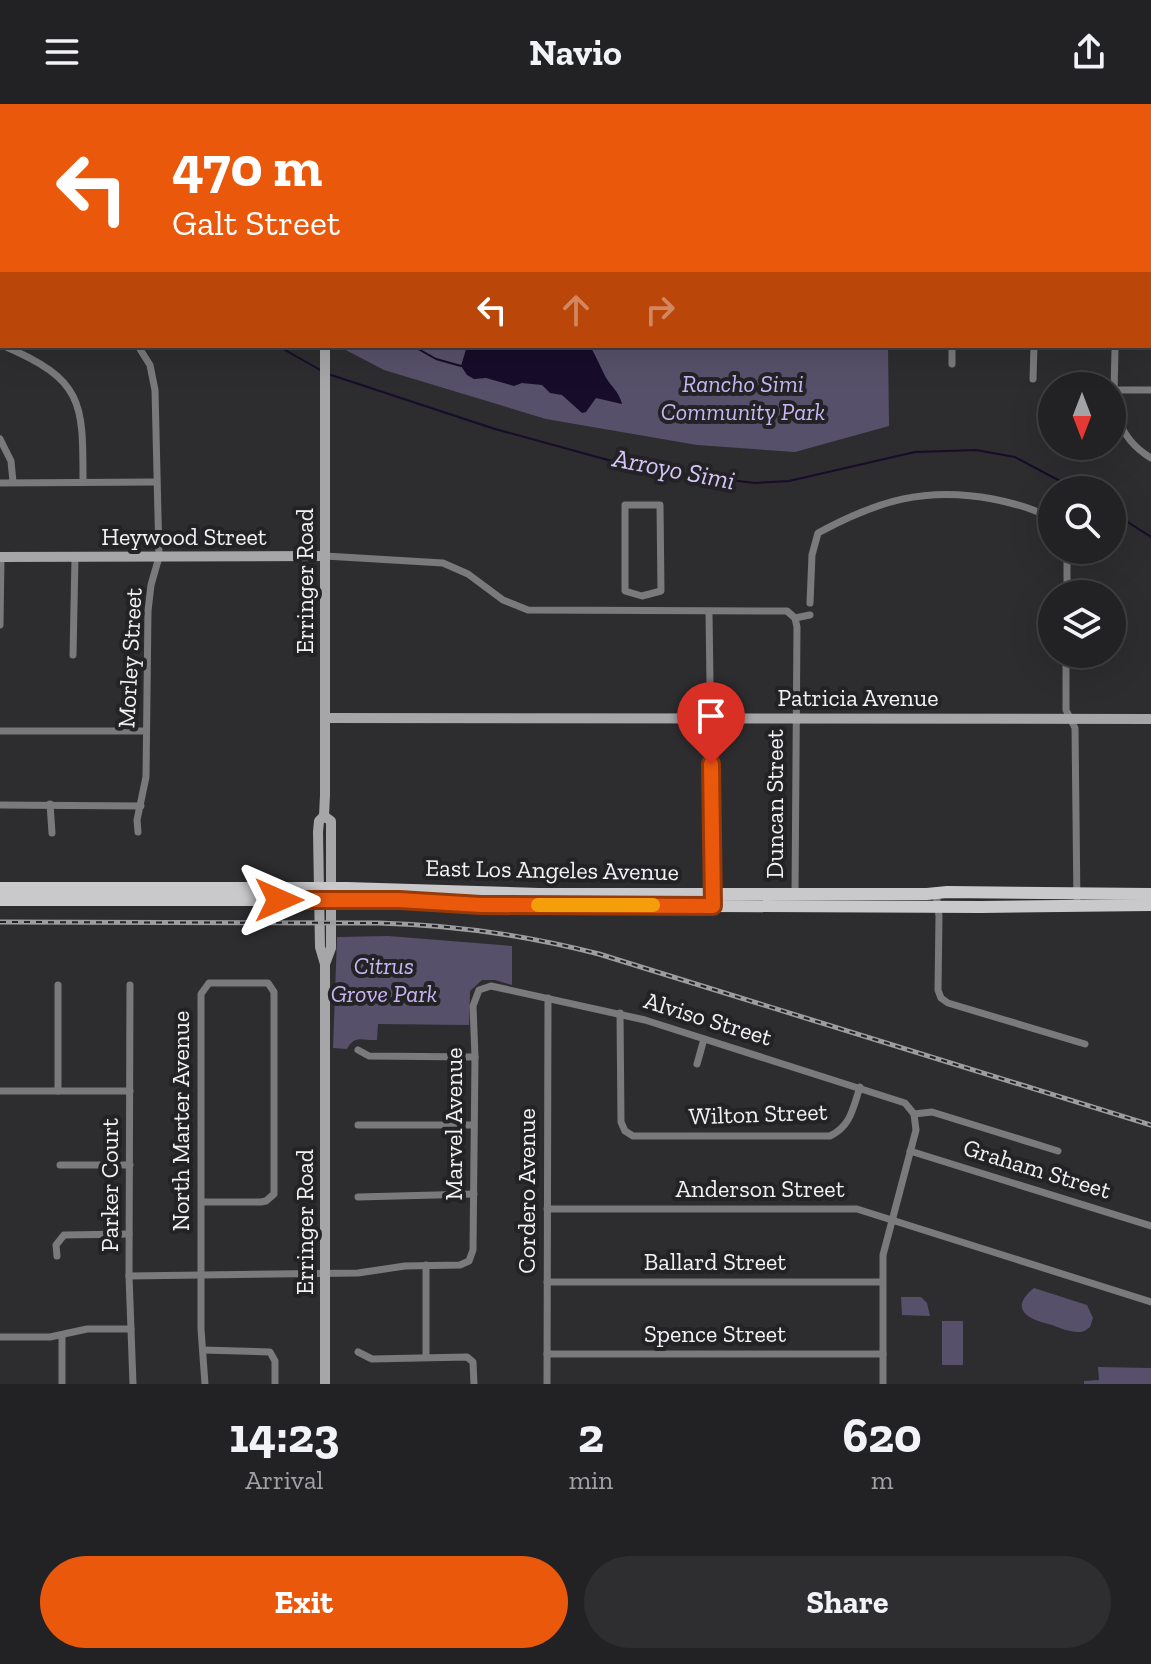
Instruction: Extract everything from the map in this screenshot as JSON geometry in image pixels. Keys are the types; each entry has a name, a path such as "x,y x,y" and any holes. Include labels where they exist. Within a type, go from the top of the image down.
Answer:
{"main road":[{"name":"East Los Angeles Avenue","path":"0,888 325,894"},
{"name":"East Los Angeles Avenue","path":"0,900 481,893 713,900 936,892 1151,905"},
{"name":"East Los Angeles Avenue","path":"794,899 938,905 1151,894"}],"street":[{"path":"8,348 51,371 74,395 82,416 83,482"},
{"name":"Morley Street","path":"138,832 146,777 148,611 159,557 154,377 139,348"},
{"name":"Erringer Road","path":"325,348 324,816 319,821 325,894 320,947 325,964 325,1384"},
{"path":"952,348 952,364"},
{"path":"1033,379 1034,348"},
{"path":"1115,348 1115,372"},
{"path":"1126,390 1151,390"},
{"path":"1126,434 1131,443 1151,458"},
{"path":"0,439 11,461 13,482"},
{"path":"0,483 156,482"},
{"path":"810,603 812,555 818,533 853,514 920,495 960,493 1012,503 1038,513"},
{"path":"625,505 660,505 661,591 642,596 625,591 625,505"},
{"name":"Heywood Street","path":"0,557 325,556 443,563 468,574 503,600 528,610 787,611 795,618"},
{"path":"0,557 0,625"},
{"path":"73,655 75,557"},
{"path":"642,596 643,612"},
{"path":"709,612 713,900"},
{"path":"795,618 810,615"},
{"name":"Duncan Street","path":"794,899 795,618"},
{"path":"1066,668 1066,710 1075,728 1077,900"},
{"name":"Patricia Avenue","path":"325,718 796,718 852,713 1151,719"},
{"path":"0,731 146,731"},
{"path":"50,804 52,833"},
{"path":"0,805 141,806"},
{"path":"936,892 938,990 941,998 948,1003 1085,1044"},
{"name":"North Marter Avenue","path":"201,1202 261,1202 274,1194 274,992 271,985 264,982 213,983 202,989 201,1202 201,1276 205,1384"},
{"path":"58,985 58,1091"},
{"name":"Parker Court","path":"130,985 129,1276 133,1384"},
{"name":"Alviso Street","path":"482,989 491,986 620,1013 899,1099 914,1114"},
{"name":"Marvel Avenue","path":"426,1265 460,1265 469,1261 473,1250 473,1006 475,995 482,989"},
{"name":"Cordero Avenue","path":"547,1384 548,998"},
{"name":"Wilton Street","path":"620,1013 621,1122 629,1135 830,1136 848,1122 860,1087"},
{"path":"697,1064 704,1039"},
{"path":"358,1050 369,1056 475,1057"},
{"path":"0,1091 130,1091"},
{"path":"883,1384 883,1255 916,1130 914,1114 932,1112 1058,1151"},
{"path":"358,1125 474,1125"},
{"name":"Graham Street","path":"910,1151 1151,1226"},
{"path":"60,1165 130,1165"},
{"path":"358,1197 474,1194"},
{"name":"Anderson Street","path":"547,1209 871,1211 1151,1302"},
{"path":"57,1256 56,1245 64,1235 129,1234"},
{"path":"129,1276 358,1273 426,1265 426,1356"},
{"name":"Ballard Street","path":"547,1282 882,1282"},
{"path":"0,1337 62,1335 87,1329 131,1329"},
{"path":"62,1335 62,1384"},
{"path":"203,1350 270,1352 275,1361 275,1384"},
{"path":"358,1352 372,1359 463,1356 471,1359 474,1384"},
{"name":"Spence Street","path":"547,1354 883,1354"}],"green space":[{"name":"Rancho Simi Community Park","path":"342,348 888,348 889,426 795,452 697,445 546,419 384,370"},
{"name":"Citrus Grove Park","path":"388,936 512,946 512,985 482,980 470,991 469,1025 378,1024 377,1040 360,1039 347,1049 333,1048 337,937"},
{"path":"1034,1288 1087,1305 1093,1318 1090,1327 1083,1331 1071,1331 1030,1317 1022,1308 1022,1302"},
{"path":"901,1297 921,1297 927,1303 930,1316 902,1315"},
{"path":"942,1321 963,1321 963,1365 942,1365"},
{"path":"1098,1367 1151,1368 1151,1384 1084,1384 1084,1381 1099,1380"}],"shaded area":[{"path":"466,348 591,348 622,404 596,398 582,413 562,395 550,393 542,385 522,383 514,386 486,378 474,379 461,366"}],"waterway":[{"name":"Arroyo Simi","path":"282,348 322,371"},
{"path":"417,348 436,359 461,366"},
{"name":"Arroyo Simi","path":"328,374 495,429 619,463 678,474 755,483 789,481 915,452 976,450 1015,457 1051,476"},
{"name":"Arroyo Simi","path":"1126,521 1151,537"}],"railway":[{"path":"0,922 379,923 517,936 599,954 1151,1125"}],"slow traffic":[{"path":"538,905 653,905"}],"route":[{"path":"279,900 713,906 711,764"}]}
